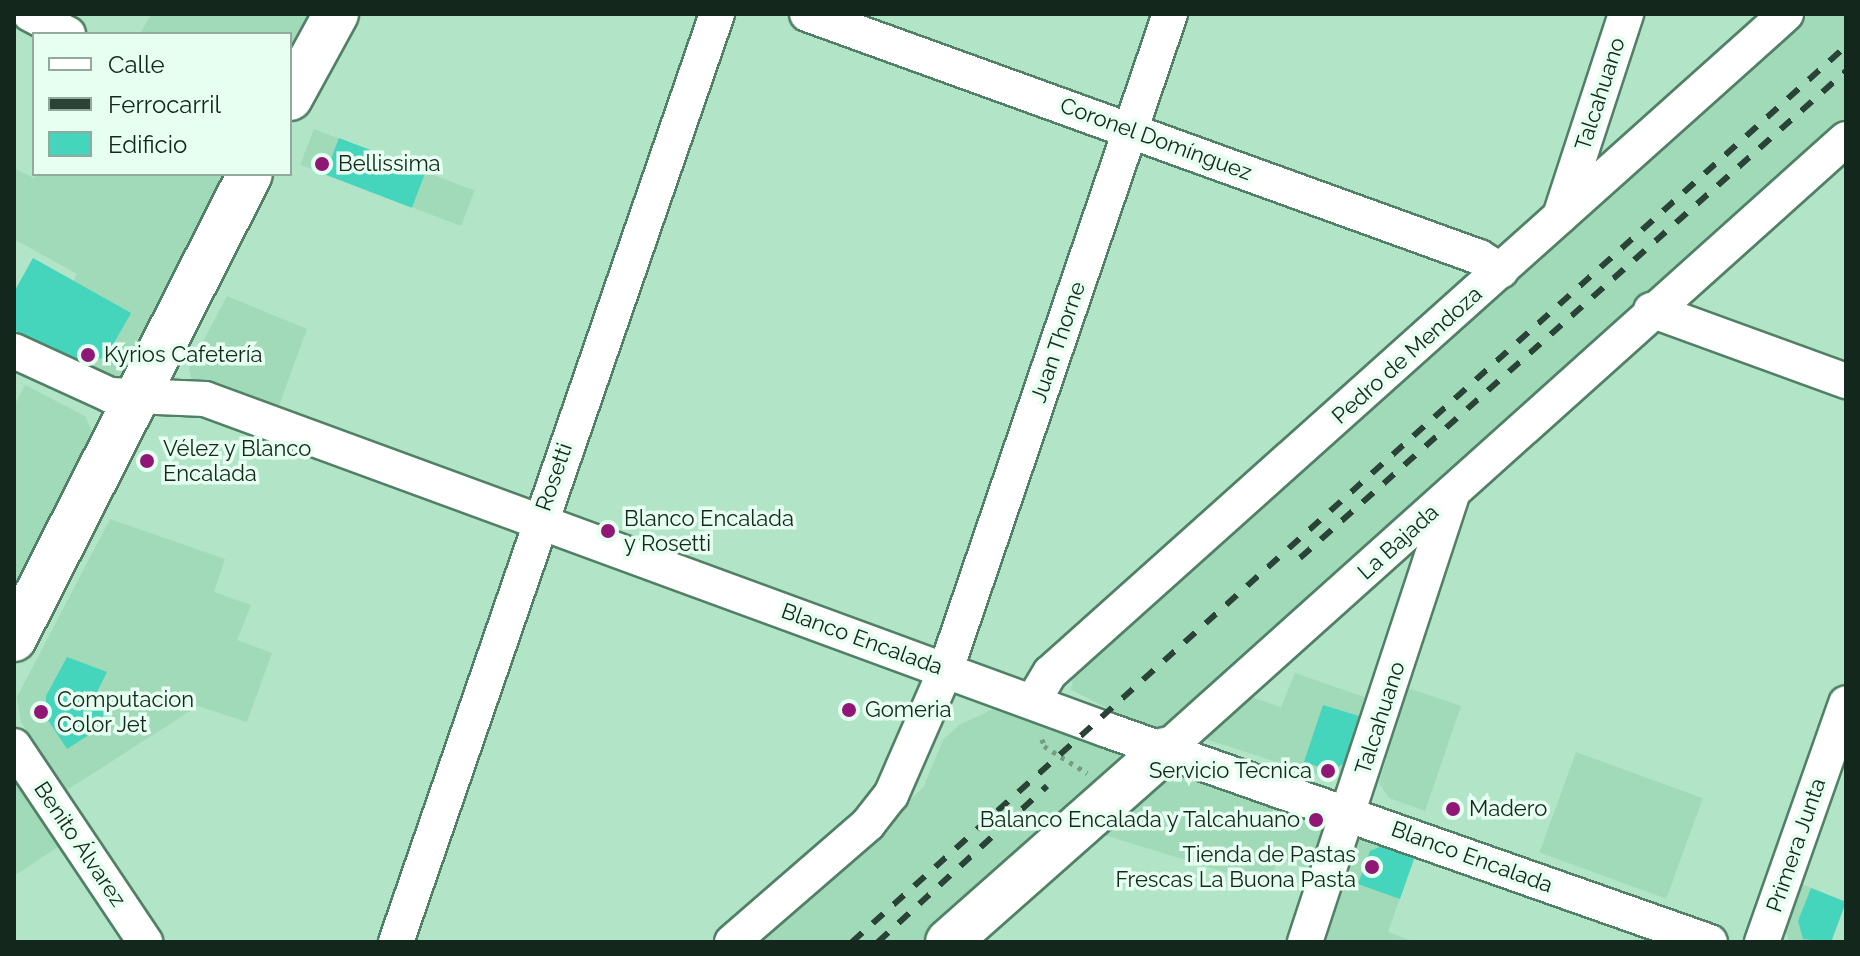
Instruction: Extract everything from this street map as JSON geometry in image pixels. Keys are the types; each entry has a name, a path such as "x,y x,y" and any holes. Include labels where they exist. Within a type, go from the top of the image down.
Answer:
{"main road":[{"path":"292,94 336,14"},
{"path":"14,639 249,176"},
{"name":"La Bajada","path":"948,942 1165,750"}],"street":[{"path":"30,14 64,32"},
{"name":"Rosetti","path":"396,942 539,520 717,14"},
{"name":"Coronel Domínguez","path":"807,14 1479,257 1501,271"},
{"name":"Juan Thorne","path":"946,669 1170,14"},
{"name":"Talcahuano","path":"1558,220 1626,14"},
{"name":"Pedro de Mendoza","path":"1033,701 1050,673 1786,14"},
{"name":"La Bajada","path":"1165,750 1651,310 1846,139"},
{"path":"1651,310 1846,381"},
{"name":"Blanco Encalada","path":"14,351 81,385 110,395 205,399 1165,750 1710,942"},
{"name":"Talcahuano","path":"1305,942 1453,492"},
{"path":"732,942 868,824 891,795 946,669"},
{"name":"Primera Junta","path":"1762,942 1846,703"},
{"name":"Benito Álvarez","path":"14,746 145,942"}],"path":[{"path":"1044,746 1119,792"}],"shaded area":[{"path":"151,14 321,14 292,70 292,32 141,32"},
{"path":"1809,14 1846,14 1846,119 1170,729 1148,728 1071,690 1073,678"},
{"path":"314,129 475,191 461,226 300,164"},
{"path":"14,168 34,178 237,176 122,385 38,351 77,274 14,239"},
{"path":"227,296 307,329 276,414 195,384 191,377 189,368"},
{"path":"25,385 85,416 98,442 14,604 14,406"},
{"path":"110,519 225,559 214,592 251,605 237,640 272,653 247,722 198,706 64,792 21,722 17,697"},
{"path":"1295,673 1379,702 1349,770 1323,777 1199,737 1240,693 1281,707"},
{"path":"1408,688 1461,706 1425,811 1389,798 1379,783"},
{"path":"1002,705 1123,751 1125,759 928,942 746,942 923,788 943,740 959,725"},
{"path":"1576,752 1703,798 1666,899 1539,853"},
{"path":"14,763 67,841 14,876"},
{"path":"1161,767 1329,810 1317,872 1279,858 1267,885 1088,830"},
{"path":"1354,835 1420,842 1388,932 1415,942 1316,942"},
{"path":"1795,881 1846,902 1831,942 1789,942 1782,919"}],"building":[{"path":"339,138 426,171 412,208 325,174"},
{"path":"33,258 131,313 106,357 77,365 14,330 14,292"},
{"path":"67,657 107,672 93,700 112,720 67,749 46,717 46,696"},
{"path":"1323,705 1362,717 1347,761 1332,771 1304,762"},
{"path":"1389,843 1416,853 1400,899 1358,884 1370,851"},
{"path":"1811,888 1846,902 1831,942 1803,939 1798,921"}],"railway":[{"path":"852,942 1846,46"},
{"path":"1300,558 1846,71"},
{"path":"878,942 1047,786"}],"place":[{"name":"Bellissima","path":"322,164"},
{"name":"Kyrios Cafetería","path":"88,355"},
{"name":"Vélez y Blanco Encalada","path":"147,461"},
{"name":"Blanco Encalada y Rosetti","path":"608,531"},
{"name":"Gomeria","path":"849,710"},
{"name":"Computacion Color Jet","path":"41,712"},
{"name":"Servicio Tecnica","path":"1328,771"},
{"name":"Madero","path":"1453,809"},
{"name":"Balanco Encalada y Talcahuano","path":"1316,820"},
{"name":"Tienda de Pastas Frescas La Buona Pasta","path":"1372,867"}]}
